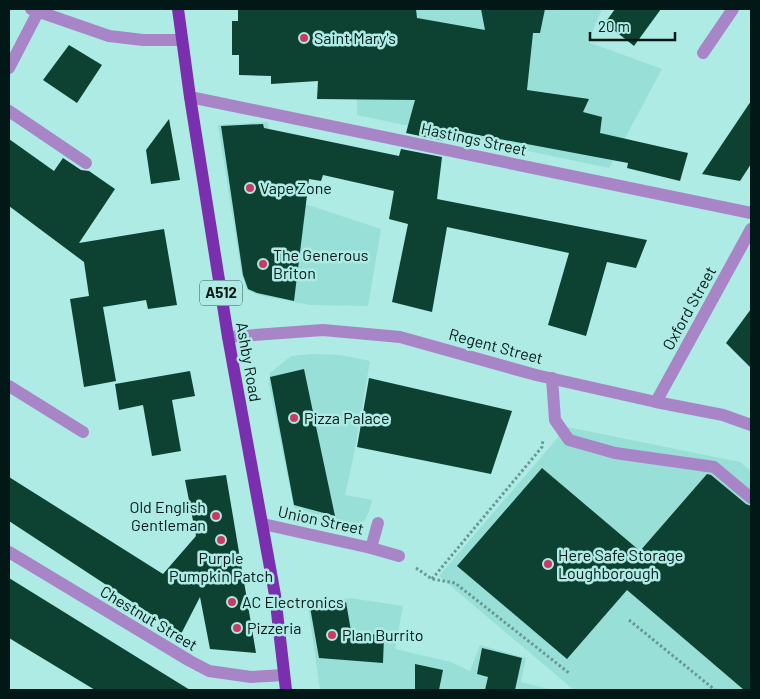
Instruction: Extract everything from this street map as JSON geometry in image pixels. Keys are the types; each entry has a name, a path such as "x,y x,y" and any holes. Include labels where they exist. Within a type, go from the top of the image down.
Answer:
{"main road":[{"name":"Ashby Road","path":"178,9 228,336 275,596 286,690"}],"street":[{"path":"702,54 734,9"},
{"path":"9,68 35,11 109,36 143,40 182,40"},
{"name":"Hastings Street","path":"190,97 751,213"},
{"path":"9,111 86,163"},
{"name":"Oxford Street","path":"656,402 751,229"},
{"name":"Regent Street","path":"228,336 322,330 400,337 552,378 723,415 751,425"},
{"path":"552,378 555,420 569,440 615,453 714,467 751,498"},
{"path":"9,386 83,432"},
{"name":"Union Street","path":"371,548 378,523"},
{"name":"Union Street","path":"263,524 399,556"},
{"name":"Chestnut Street","path":"9,552 209,671 251,677 284,675"}],"path":[{"path":"432,579 542,447 543,432"},
{"path":"399,556 432,579 455,583 569,673"},
{"path":"629,620 715,690"}],"shaded area":[{"path":"356,9 602,9 588,42 662,69 609,168 357,115"},
{"path":"268,122 278,199 311,206 381,229 368,306 310,305 259,295 247,290 242,276 218,125"},
{"path":"311,354 340,355 370,361 345,495 372,500 368,514 364,521 359,524 294,508 269,384 270,373 291,356"},
{"path":"567,427 740,462 751,471 751,690 574,690 439,576"},
{"path":"350,598 403,606 395,649 451,662 470,671 480,645 526,658 521,682 552,690 320,690 308,605"}],"building":[{"path":"238,9 416,9 417,18 485,30 481,9 545,9 540,33 533,33 527,90 589,99 583,112 602,117 600,133 688,153 680,181 627,168 628,163 446,129 444,141 406,133 415,100 317,99 318,81 271,84 271,76 239,75 239,55 232,55 232,21 238,21"},
{"path":"615,9 661,9 634,46 605,23"},
{"path":"69,45 102,65 77,103 43,80"},
{"path":"751,101 751,164 740,181 702,174"},
{"path":"169,119 180,180 151,184 146,150"},
{"path":"263,124 264,128 399,156 401,149 442,157 437,199 647,240 636,268 607,262 586,336 548,325 569,253 447,227 432,312 392,302 408,224 389,219 394,191 323,175 321,181 309,179 294,301 257,293 248,289 243,275 221,126"},
{"path":"9,139 54,171 63,158 81,170 89,171 115,189 79,243 164,229 177,305 148,309 146,300 103,307 116,381 84,387 70,299 89,296 84,262 9,206"},
{"path":"751,309 751,368 726,343"},
{"path":"304,369 335,516 294,505 270,377"},
{"path":"190,371 195,396 172,400 181,451 152,456 143,405 119,410 115,384"},
{"path":"369,378 512,411 491,474 357,447"},
{"path":"542,468 640,551 707,474 711,475 751,506 751,690 744,690 627,590 567,659 457,566"},
{"path":"226,475 256,653 210,649 200,597 181,634 9,521 9,477 163,574 196,536 185,480"},
{"path":"9,578 190,690 95,690 9,638"},
{"path":"346,602 351,631 384,636 383,663 319,658 310,607"},
{"path":"482,648 522,658 515,690 485,690 488,677 477,674"},
{"path":"415,664 443,670 439,690 415,690"}],"place":[{"name":"Saint Mary's","path":"304,38"},
{"name":"Vape Zone","path":"250,188"},
{"name":"The Generous Briton","path":"263,264"},
{"name":"Pizza Palace","path":"294,418"},
{"name":"Old English Gentleman","path":"216,516"},
{"name":"Purple Pumpkin Patch","path":"221,540"},
{"name":"Here Safe Storage Loughborough","path":"548,564"},
{"name":"AC Electronics","path":"232,602"},
{"name":"Pizzeria","path":"237,628"},
{"name":"Plan Burrito","path":"332,635"}]}
